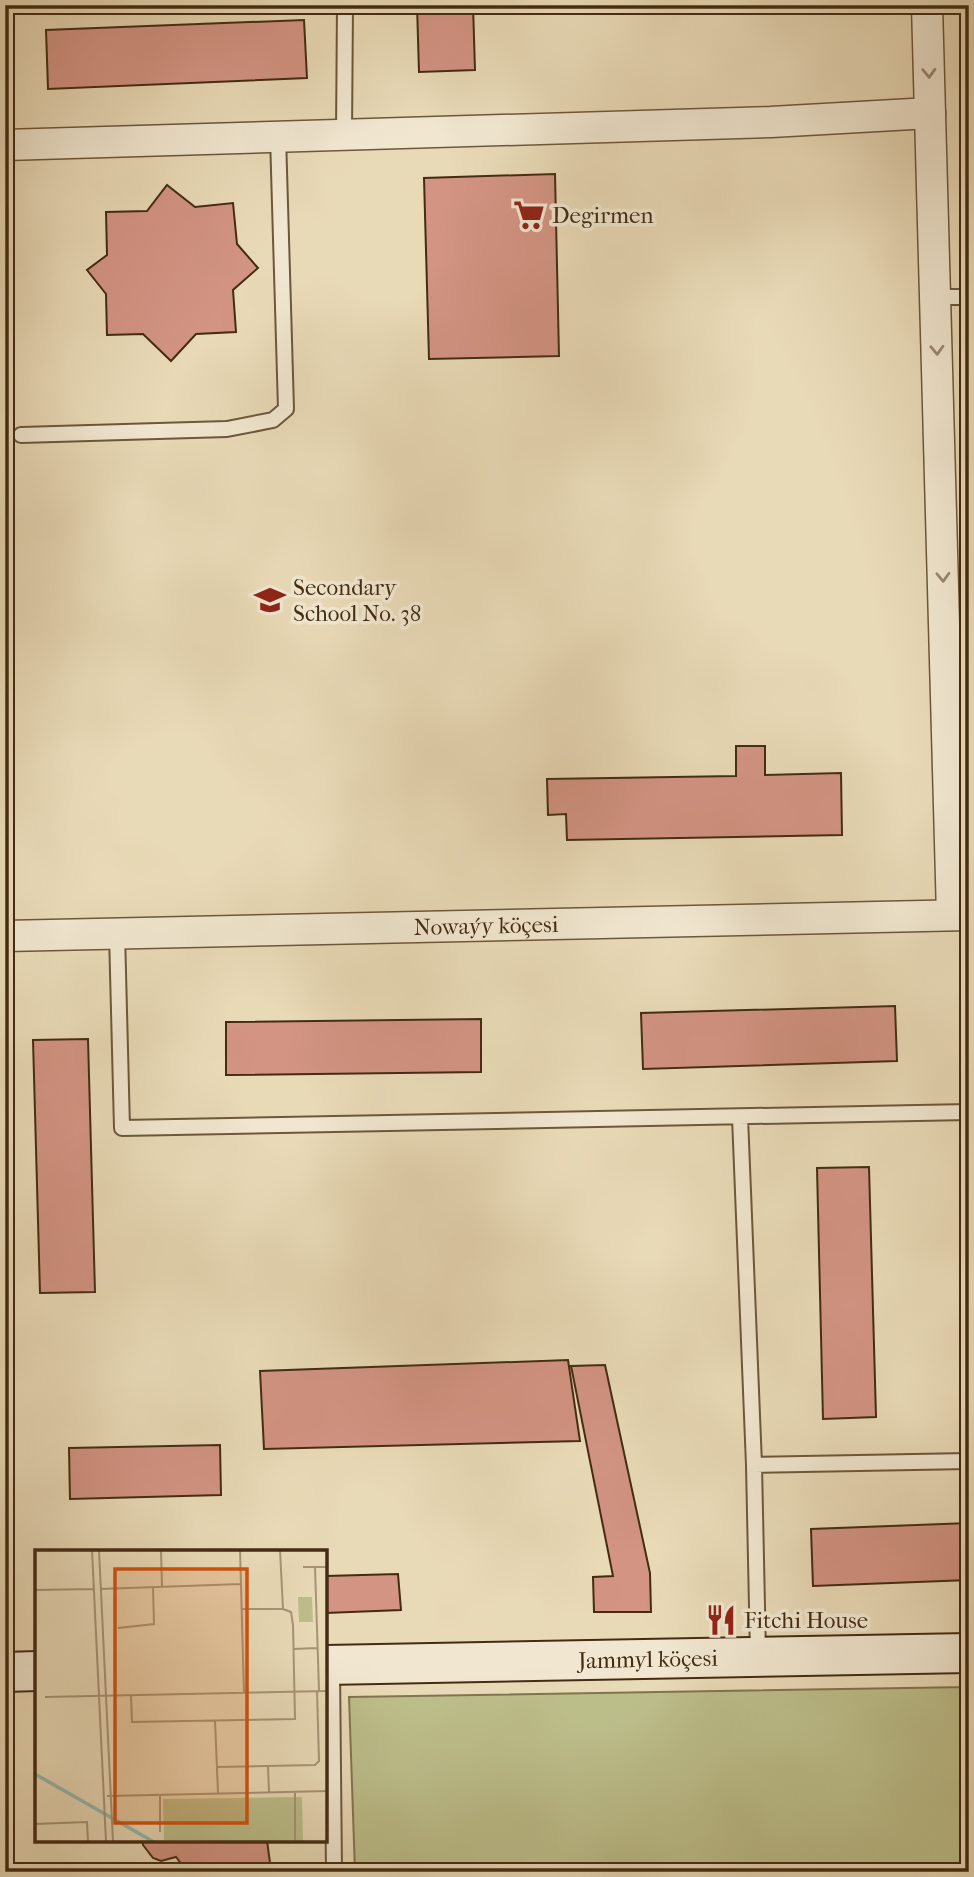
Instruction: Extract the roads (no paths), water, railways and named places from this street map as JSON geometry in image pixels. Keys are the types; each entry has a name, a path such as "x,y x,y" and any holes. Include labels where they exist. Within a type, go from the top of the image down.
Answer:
{"street":[{"path":"927,5 935,297 960,915"},
{"path":"5,145 758,122 930,113"},
{"name":"Nowaýy köçesi","path":"5,936 960,915"},
{"name":"Jammyl köçesi","path":"329,1665 969,1653"},
{"path":"5,1672 35,1671"}],"lane":[{"path":"344,135 345,5"},
{"path":"21,435 227,429 273,420 286,409 278,136"},
{"path":"935,297 969,297"},
{"path":"117,933 122,1128 969,1112"},
{"path":"740,1117 754,1465 758,1657"},
{"path":"754,1465 969,1461"},
{"path":"329,1665 334,1872"}],"place":[{"name":"Degirmen","path":"529,215"},
{"name":"Secondary School No. 38","path":"270,600"},
{"name":"Fitchi House","path":"721,1620"}]}
